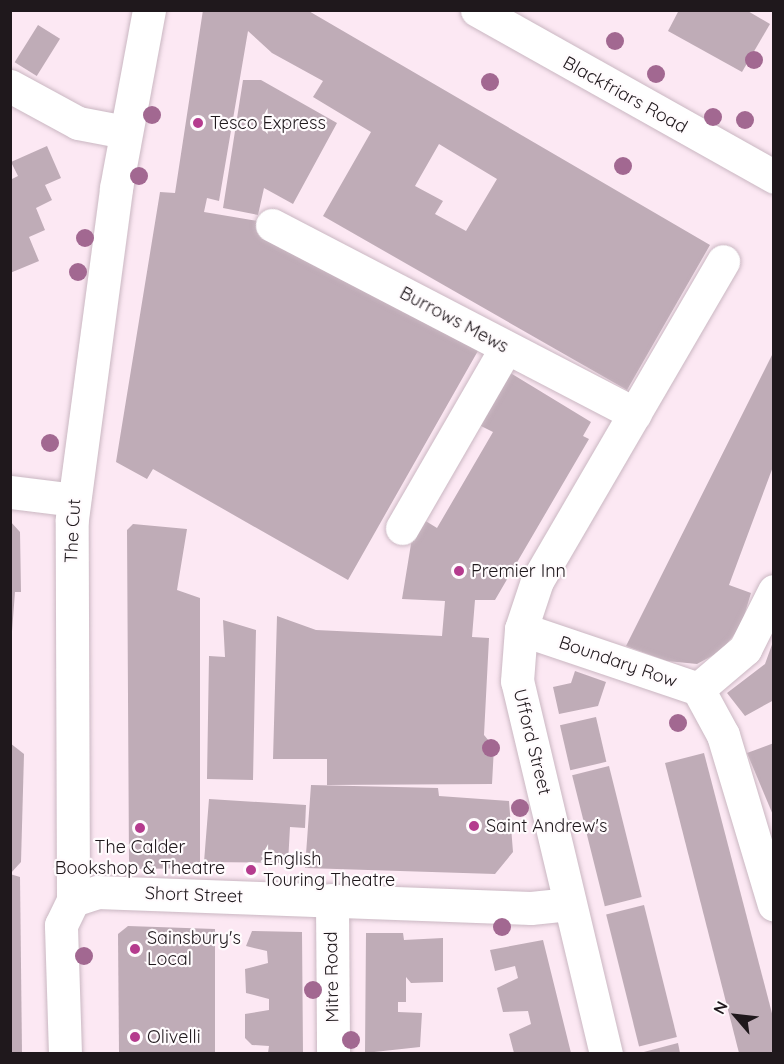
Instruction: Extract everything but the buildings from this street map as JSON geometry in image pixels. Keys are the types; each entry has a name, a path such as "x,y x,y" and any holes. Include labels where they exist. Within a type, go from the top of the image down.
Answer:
{"street":[{"name":"The Cut","path":"65,1053 61,925 73,900 74,500 125,132 149,10"},
{"name":"Blackfriars Road","path":"477,10 774,177"},
{"path":"10,86 78,123 125,132"},
{"name":"Burrows Mews","path":"272,225 635,414"},
{"name":"Ufford Street","path":"606,1053 517,681 521,629 537,581 723,261"},
{"path":"402,528 506,348"},
{"path":"10,492 74,500"},
{"name":"Boundary Row","path":"521,629 698,689 744,649 774,591"},
{"path":"698,689 723,735 774,904"},
{"name":"Short Street","path":"73,900 97,892 531,908 569,904"},
{"name":"Mitre Road","path":"332,900 333,1053"}],"place":[{"name":"Tesco Express","path":"198,123"},
{"name":"Premier Inn","path":"459,571"},
{"name":"Saint Andrew's","path":"474,826"},
{"name":"The Calder Bookshop & Theatre","path":"140,828"},
{"name":"English Touring Theatre","path":"251,870"},
{"name":"Sainsbury's Local","path":"135,949"},
{"name":"Olivelli","path":"135,1037"}]}
